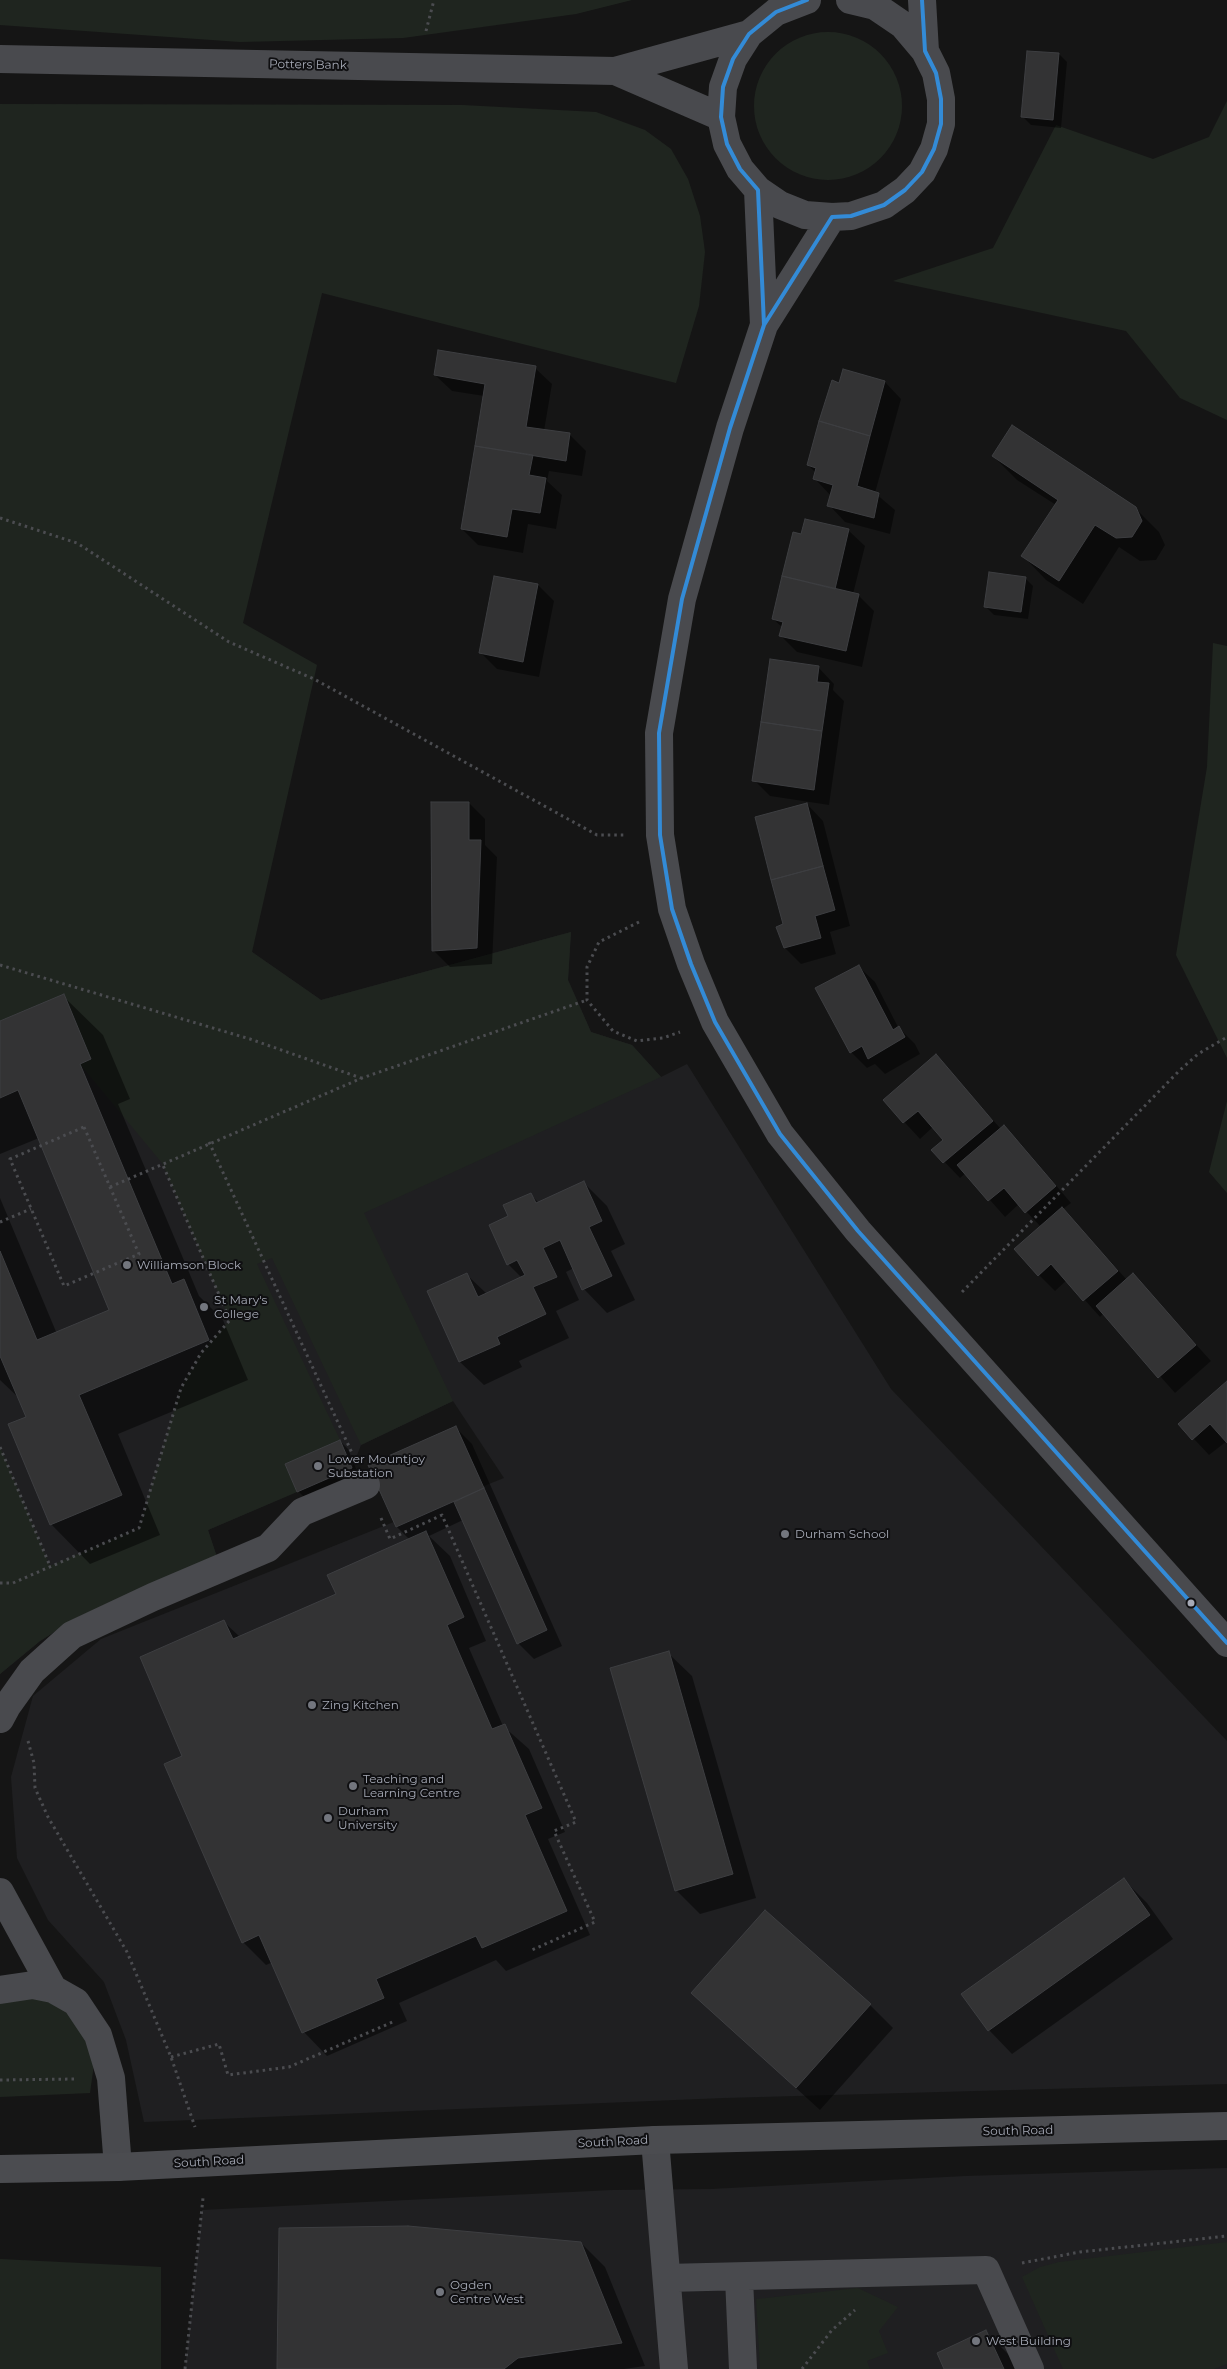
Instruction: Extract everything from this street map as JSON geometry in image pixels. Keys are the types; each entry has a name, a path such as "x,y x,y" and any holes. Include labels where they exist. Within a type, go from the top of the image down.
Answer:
{"main road":[{"name":"South Road","path":"0,2169 118,2167 655,2140 1227,2126"}],"street":[{"path":"807,0 776,12 749,34 732,59 723,87 721,117 727,144 740,169 758,190 780,205 805,215 832,217 851,216 884,205 906,190 922,172 934,149 941,124 942,99 936,74 925,51 903,24 875,6 850,0"},
{"path":"922,0 925,51"},
{"name":"Potters Bank","path":"0,59 616,71 749,34"},
{"name":"Potters Bank","path":"616,71 721,117"},
{"path":"758,190 764,325"},
{"path":"832,217 764,325 730,428 682,599 659,733 660,836 672,909 714,1022 780,1134 858,1231 935,1319 1227,1643"},
{"path":"3,1712 32,1671 72,1635 153,1597 268,1548 302,1512 366,1485"},
{"path":"0,1892 53,1989"},
{"path":"0,1990 33,1985 53,1989 76,2002 98,2035 111,2078 118,2167"},
{"path":"655,2140 674,2369"},
{"path":"667,2278 739,2278 986,2270 1030,2369"},
{"path":"739,2278 742,2369"}],"path":[{"path":"0,518 77,543 229,642 314,679 597,835 660,836"},
{"path":"672,909 625,928 600,942 586,967 587,1000 613,1031 637,1041 663,1038 714,1022"},
{"path":"0,964 250,1039 362,1078"},
{"path":"110,1187 209,1142 362,1078 587,1000"},
{"path":"935,1319 1180,1071 1198,1054 1227,1037"},
{"path":"84,1127 138,1254 64,1286 31,1209 10,1158 84,1127"},
{"path":"209,1142 390,1539 442,1515 576,1822 554,1831 595,1922 532,1950"},
{"path":"0,1583 13,1583 139,1528 180,1388 201,1354 230,1320 162,1163"},
{"path":"0,1222 31,1209"},
{"path":"0,1447 50,1566"},
{"path":"3,1712 28,1738 34,1763 35,1788 48,1818 127,1952 171,2057 207,2162 185,2369"},
{"path":"171,2057 219,2044 228,2075 289,2067 395,2021"},
{"path":"0,2080 111,2078"},
{"path":"986,2270 1080,2252 1227,2236"},
{"path":"802,2369 832,2330 900,2273"}],"shaded area":[{"path":"0,0 632,0 576,14 403,38 240,42 0,25"},
{"path":"828,32 843,33 857,37 881,53 897,77 901,91 901,121 897,135 881,159 857,175 843,179 828,180 813,179 799,175 775,159 759,135 755,121 754,106 755,91 759,77 775,53 799,37 813,33"},
{"path":"1227,101 1227,420 1180,398 1126,331 893,281 993,248 1056,125 1153,159 1209,137"},
{"path":"0,104 462,105 596,112 645,130 671,149 688,179 700,216 705,252 699,306 676,383 322,293 243,623 317,665 252,952 321,1000 571,932 568,980 591,1032 632,1045 661,1077 364,1213 453,1401 361,1445 272,1258 257,1264 340,1440 285,1464 297,1492 208,1530 217,1557 80,1616 40,1641 0,1674 0,1447 50,1566 139,1528 181,1388 201,1353 230,1320 162,1163 80,1064 91,1059 64,994 0,1021"},
{"path":"1213,643 1227,646 1227,1058 1176,955 1207,767"},
{"path":"0,874 252,952 321,1000 571,932 568,980 591,1032 632,1045 661,1077 687,1064 891,1389 1227,1741 1227,2084 723,2098 144,2122 126,2040 104,1982 48,1920 17,1858 11,1777 33,1696 101,1639 504,1478 453,1401 361,1445 352,1468 208,1530 217,1557 80,1616 40,1641 0,1674"},
{"path":"1227,1101 1227,1193 1209,1172"},
{"path":"33,1985 98,2035 90,2093 0,2097 0,1990"},
{"path":"1227,2168 1227,2369 185,2369 202,2210 613,2190 711,2189 966,2176"},
{"path":"1227,2242 1227,2364 1214,2369 1063,2369 1022,2277 1040,2267 1059,2262"},
{"path":"0,2259 161,2267 161,2369 0,2369"},
{"path":"858,2288 898,2307 879,2331 888,2353 867,2361 870,2369 760,2369 756,2299"}],"building":[{"path":"1027,51 1059,53 1053,120 1021,117"},
{"path":"438,350 536,366 526,427 570,433 566,461 475,446 485,384 434,375"},
{"path":"843,369 885,381 870,436 819,421 832,380 839,383"},
{"path":"819,421 870,436 857,486 879,493 874,518 827,506 833,485 813,479 816,468 807,465"},
{"path":"1012,425 1136,507 1142,521 1132,537 1116,538 1095,525 1059,581 1021,556 1058,500 992,456"},
{"path":"475,446 533,455 529,475 546,478 540,513 512,509 507,537 461,529"},
{"path":"805,519 849,529 835,589 782,576 793,532 801,534"},
{"path":"989,572 1026,577 1021,612 984,607"},
{"path":"494,576 538,584 523,662 479,653"},
{"path":"782,576 859,594 846,651 779,636 783,622 772,619"},
{"path":"770,659 819,666 817,682 829,683 822,731 761,722"},
{"path":"761,722 822,731 814,790 752,781"},
{"path":"431,802 469,802 469,840 481,840 477,948 432,951"},
{"path":"807,803 823,866 771,880 755,817"},
{"path":"823,866 835,910 815,916 821,938 784,948 776,927 783,924 771,880"},
{"path":"859,965 893,1030 899,1026 905,1037 868,1059 862,1046 850,1053 815,988"},
{"name":"Williamson Block","path":"64,994 91,1059 80,1064 172,1284 184,1279 209,1340 79,1395 122,1495 50,1525 8,1424 26,1417 0,1356 0,1251 37,1340 109,1310 18,1090 0,1098 0,1021"},
{"path":"936,1054 993,1121 943,1163 931,1150 943,1140 918,1111 903,1123 883,1100"},
{"path":"1004,1125 1056,1186 1025,1213 1004,1188 988,1201 957,1165"},
{"path":"584,1181 602,1221 589,1227 612,1276 582,1290 560,1240 543,1248 557,1277 533,1287 546,1314 497,1337 500,1344 459,1362 427,1291 467,1273 478,1297 525,1275 517,1260 507,1265 489,1225 508,1216 503,1205 531,1193 536,1203"},
{"path":"1062,1207 1118,1271 1083,1301 1051,1264 1038,1276 1014,1249"},
{"path":"1133,1273 1196,1345 1158,1378 1096,1306"},
{"path":"1227,1381 1227,1443 1210,1424 1192,1440 1178,1424"},
{"path":"456,1426 484,1488 396,1527 368,1465"},
{"name":"Lower Mountjoy Substation","path":"340,1440 352,1468 297,1492 285,1464"},
{"path":"484,1488 547,1630 517,1644 454,1502"},
{"name":"Teaching and Learning Centre","path":"426,1531 464,1617 447,1625 492,1729 505,1724 542,1808 525,1815 567,1911 482,1948 476,1936 376,1979 384,1998 302,2033 259,1935 242,1943 164,1764 182,1756 140,1657 224,1620 233,1639 336,1594 327,1575"},
{"path":"669,1651 733,1874 675,1891 610,1668"},
{"path":"1124,1878 1150,1915 988,2031 961,1994"},
{"path":"765,1910 871,2004 796,2088 691,1993"},
{"name":"Ogden Centre West","path":"408,2226 581,2242 622,2343 518,2358 504,2369 277,2369 279,2228"},
{"name":"West Building","path":"986,2330 1004,2369 944,2369 937,2353"}],"transit line":[{"path":"764,325 758,190 740,169 727,144 721,117 723,87 733,59 749,34 776,12 807,0"},
{"path":"922,0 925,51 936,73 941,99 941,124 934,149 922,172 905,190 884,205 851,216 832,217 764,325 730,428 682,599 659,733 660,835 672,909 691,964 715,1022 780,1134 858,1231 1227,1643"}],"place":[{"name":"Williamson Block","path":"127,1265"},
{"name":"St Mary's College","path":"204,1307"},
{"name":"Lower Mountjoy Substation","path":"318,1466"},
{"name":"Durham School","path":"785,1534"},
{"name":"Zing Kitchen","path":"312,1705"},
{"name":"Teaching and Learning Centre","path":"353,1786"},
{"name":"Durham University","path":"328,1818"},
{"name":"Ogden Centre West","path":"440,2292"},
{"name":"West Building","path":"976,2341"}]}
